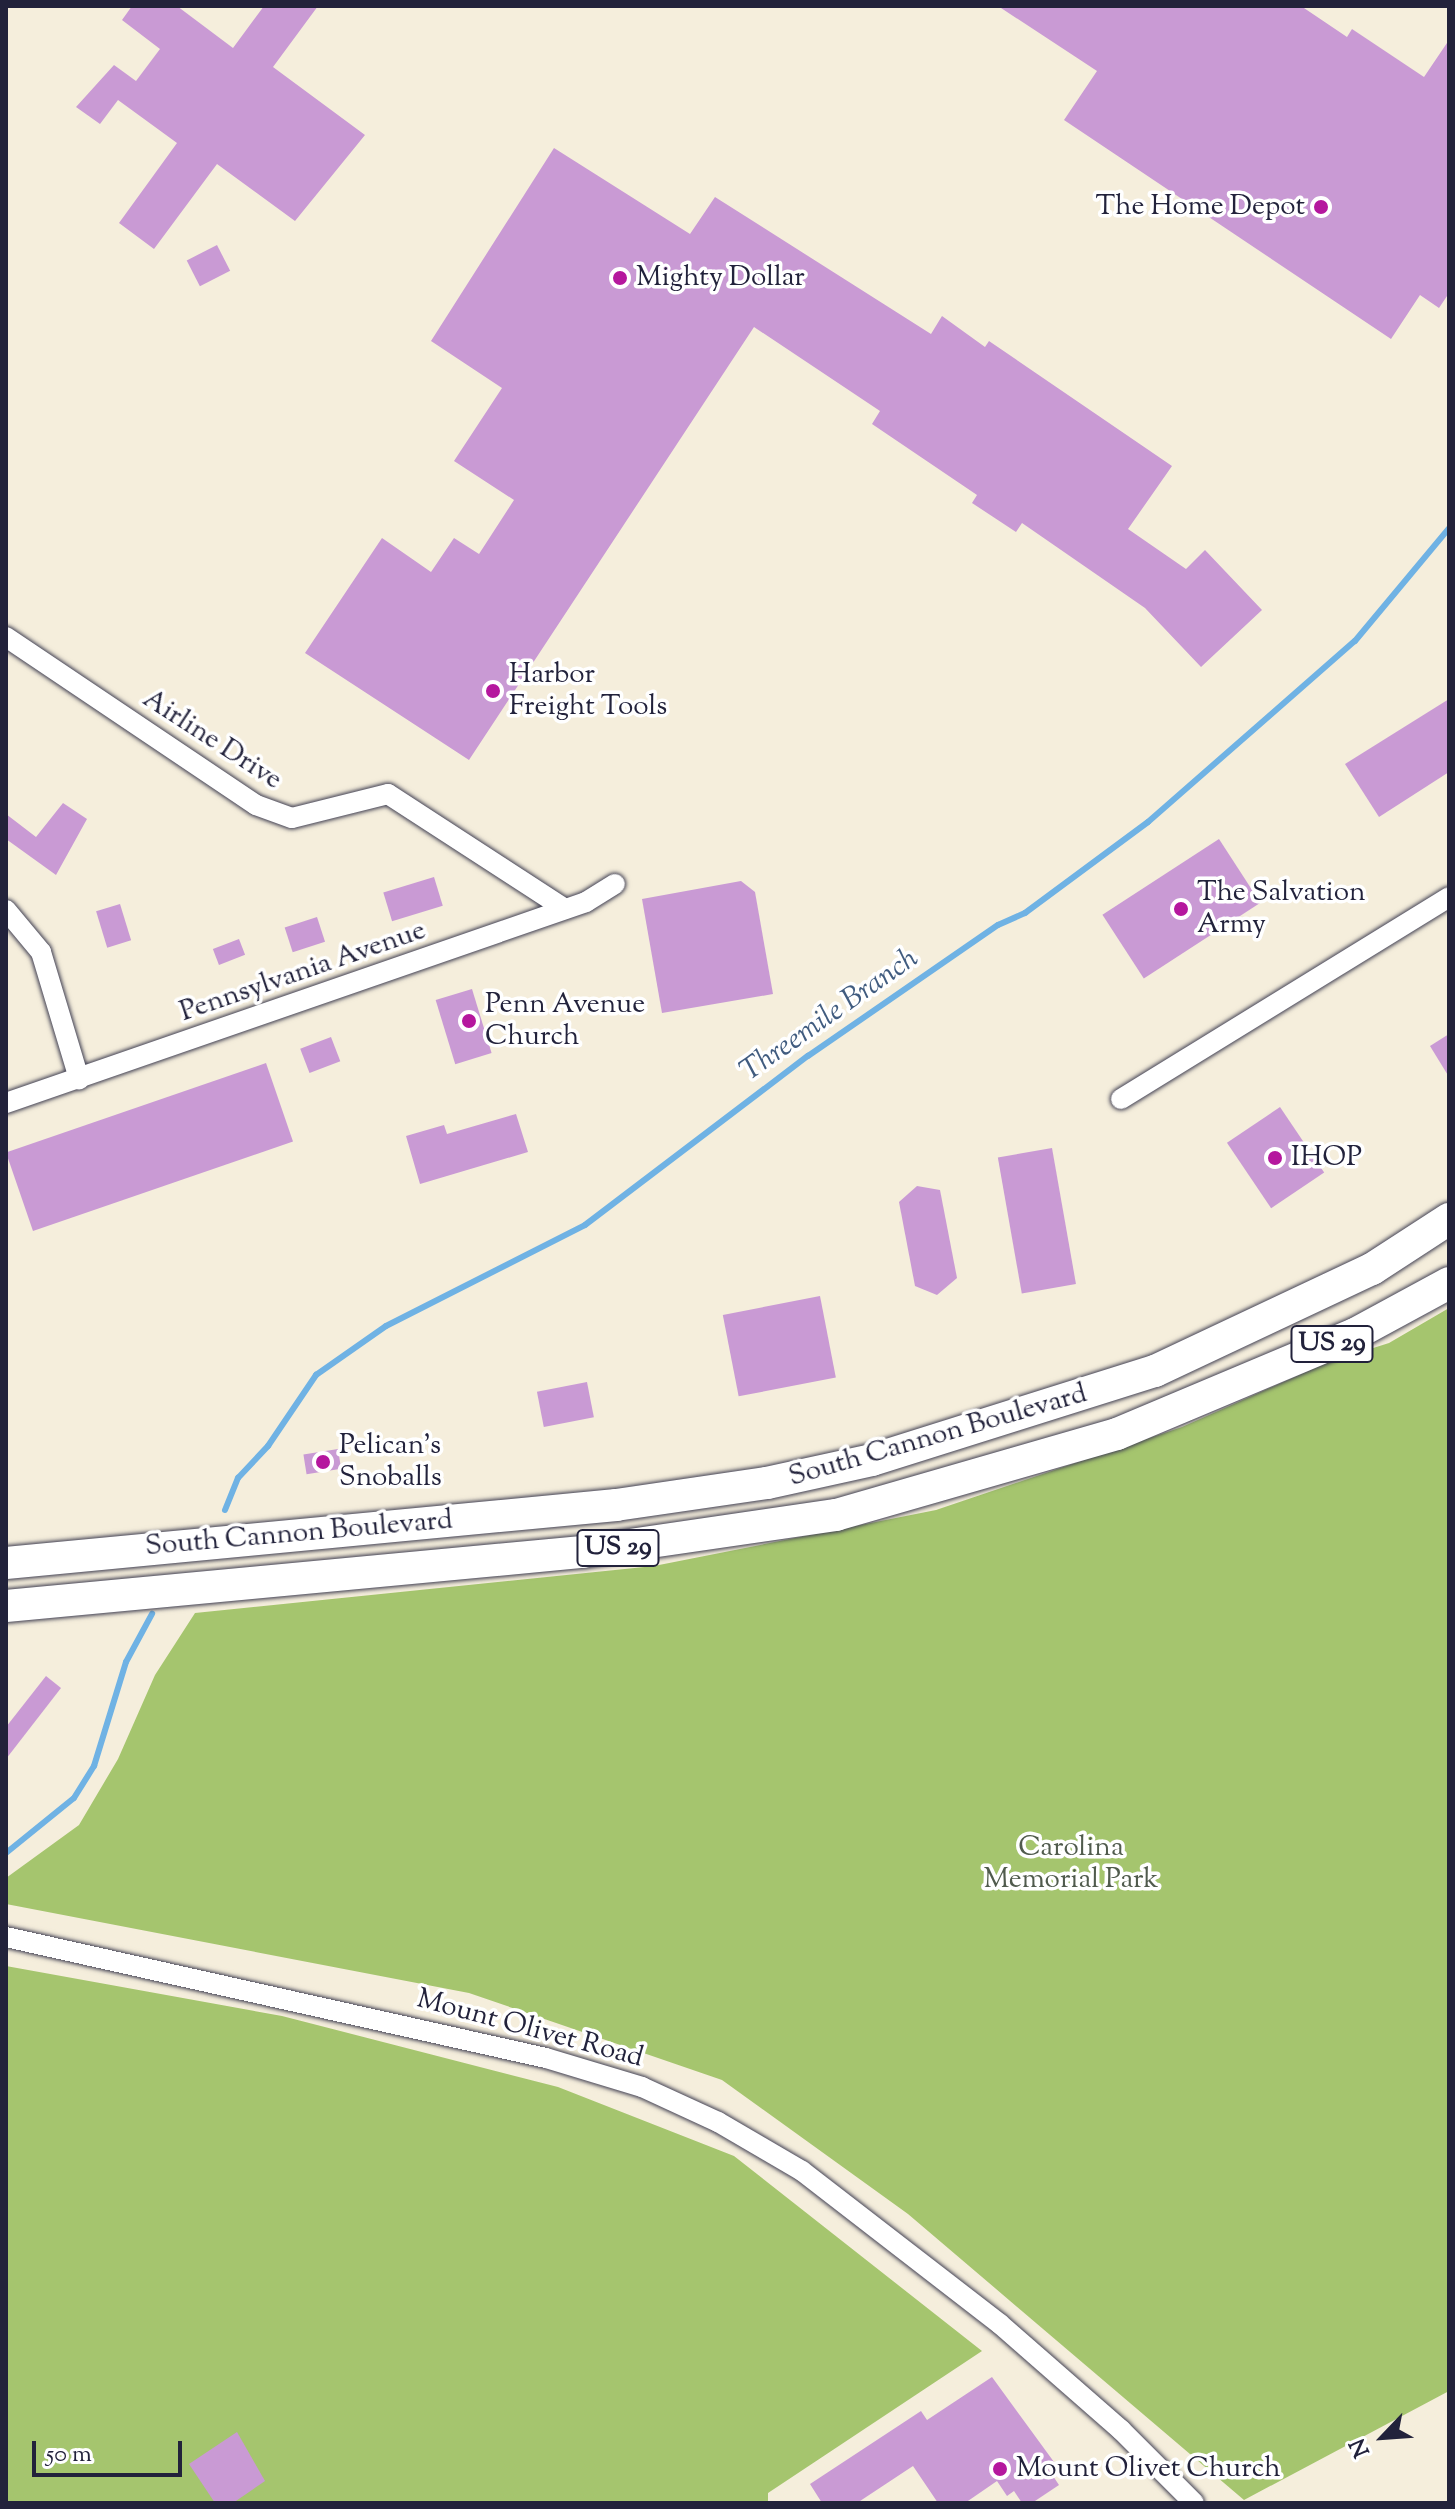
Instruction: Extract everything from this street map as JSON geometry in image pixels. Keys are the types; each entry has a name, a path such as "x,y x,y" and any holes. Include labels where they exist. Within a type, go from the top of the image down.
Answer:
{"main road":[{"name":"South Cannon Boulevard","path":"6,1563 616,1505 767,1483 872,1460 1155,1371 1372,1269 1449,1219"},
{"name":"South Cannon Boulevard","path":"6,1606 582,1552 836,1515 1117,1434 1355,1334 1449,1283"}],"street":[{"name":"Airline Drive","path":"6,637 256,805 292,818 388,794 565,909"},
{"name":"Pennsylvania Avenue","path":"6,1103 565,909 615,884"},
{"path":"1121,1099 1449,897"},
{"path":"6,910 41,952 79,1079"},
{"name":"Mount Olivet Road","path":"6,1937 546,2058 642,2087 718,2122 802,2171 1000,2324 1121,2430 1194,2503"}],"green space":[{"name":"Carolina Memorial Park","path":"1449,1308 1449,2391 1244,2500 908,2214 722,2080 469,1993 6,1904 6,1878 79,1825 118,1759 155,1675 195,1613 654,1566 936,1510 1182,1427 1326,1363 1389,1343"},
{"path":"6,1966 282,2016 558,2087 734,2156 982,2351 768,2493 768,2503 6,2503"}],"building":[{"path":"132,6 177,6 233,48 264,6 318,6 273,67 365,135 295,221 217,164 154,249 119,223 177,143 118,100 100,124 76,107 114,65 136,81 160,49 122,20"},
{"name":"The Home Depot","path":"998,6 1301,6 1347,37 1352,29 1424,77 1449,40 1449,293 1439,308 1420,295 1391,339 1064,120 1097,71"},
{"path":"554,148 690,234 715,197 931,334 942,316 985,347 989,341 1172,466 1128,529 1186,569 1205,550 1262,610 1201,667 1145,608 1022,523 1016,532 972,503 977,495 872,424 880,411 754,327 469,760 305,653 382,538 431,572 454,538 479,554 514,500 454,461 502,388 431,341"},
{"path":"217,245 230,271 200,286 187,260"},
{"path":"1449,699 1449,772 1379,817 1345,764"},
{"path":"63,803 87,819 56,875 6,839 6,814 36,837"},
{"name":"The Salvation Army","path":"1219,839 1260,903 1144,978 1102,915"},
{"path":"434,877 443,906 392,921 383,892"},
{"path":"741,881 755,892 773,994 662,1013 642,899"},
{"path":"120,904 131,940 107,948 96,911"},
{"path":"317,917 325,942 293,952 285,928"},
{"path":"239,939 245,955 219,965 213,949"},
{"path":"472,989 492,1053 455,1064 436,1000"},
{"path":"1449,1034 1449,1077 1430,1046"},
{"path":"331,1037 340,1061 310,1073 300,1049"},
{"path":"266,1063 293,1141 33,1231 6,1153"},
{"name":"IHOP","path":"1280,1107 1324,1172 1271,1208 1227,1143"},
{"path":"516,1114 528,1152 420,1184 406,1136 444,1125 447,1134"},
{"path":"1052,1148 1076,1284 1022,1293 998,1158"},
{"path":"917,1186 940,1190 957,1278 937,1295 915,1286 899,1202"},
{"path":"820,1296 836,1377 739,1396 723,1315"},
{"path":"587,1382 594,1417 544,1427 537,1392"},
{"name":"Pelican's Snoballs","path":"338,1449 341,1469 307,1474 303,1454"},
{"path":"46,1676 61,1688 6,1759 6,1727"},
{"path":"992,2377 1054,2462 1047,2467 1059,2485 1032,2503 1022,2503 1014,2491 1007,2496 997,2481 965,2503 938,2503 913,2466 857,2503 822,2503 810,2484 921,2411 927,2420"},
{"path":"237,2432 265,2481 233,2503 215,2503 189,2464"}],"waterway":[{"name":"Threemile Branch","path":"225,1510 238,1478 268,1446 316,1375 386,1326 585,1225 808,1056 998,925 1025,913 1148,822 1355,641 1449,528"},
{"name":"Threemile Branch","path":"6,1853 74,1798 94,1766 126,1662 152,1614"}],"place":[{"name":"The Home Depot","path":"1321,207"},
{"name":"Mighty Dollar","path":"620,278"},
{"name":"Harbor Freight Tools","path":"493,691"},
{"name":"The Salvation Army","path":"1181,909"},
{"name":"Penn Avenue Church","path":"469,1021"},
{"name":"IHOP","path":"1275,1158"},
{"name":"Pelican's Snoballs","path":"323,1462"},
{"name":"Mount Olivet Church","path":"1000,2469"}]}
